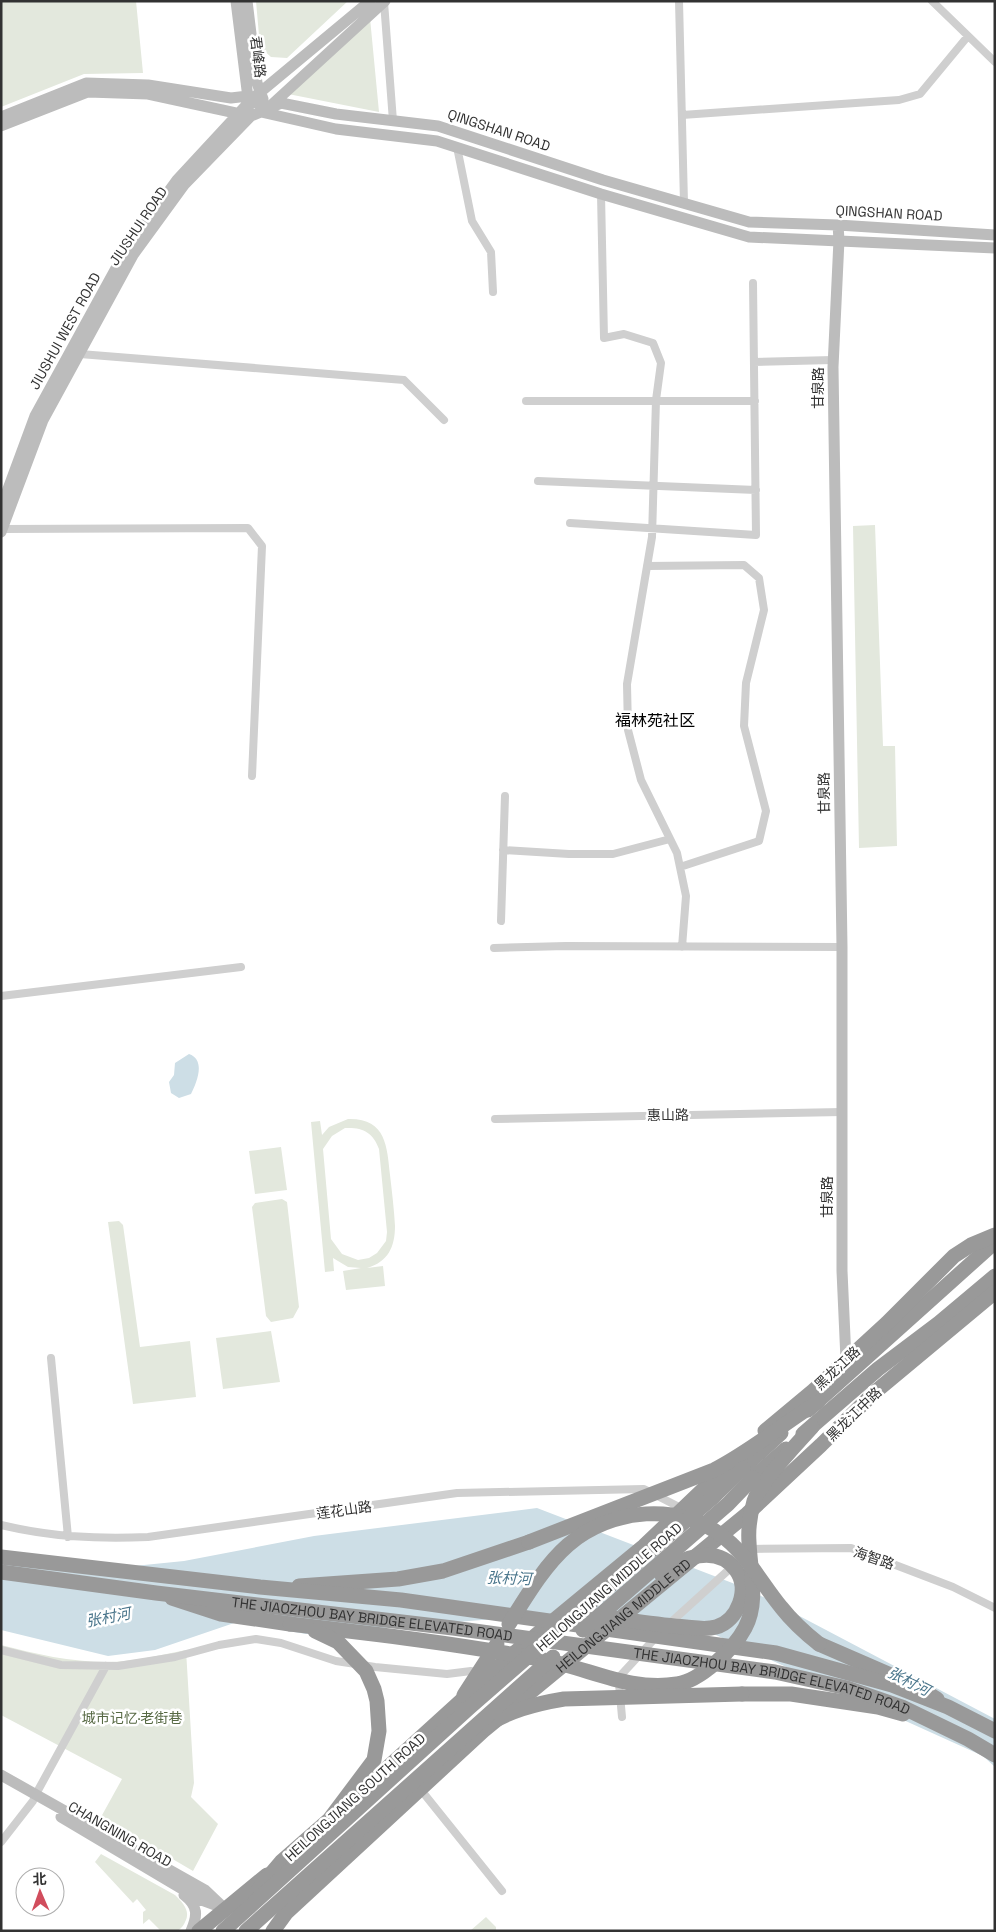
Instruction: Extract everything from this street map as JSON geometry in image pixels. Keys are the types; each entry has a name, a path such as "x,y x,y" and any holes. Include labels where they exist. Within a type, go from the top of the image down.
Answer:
{"highway":[{"name":"黑龙江路","path":"684,1509 756,1439 846,1360 922,1289 954,1256 977,1242 995,1235"},
{"name":"HEILONGJIANG MIDDLE ROAD","path":"224,1930 470,1707 711,1498 995,1242"},
{"name":"HEILONGJIANG MIDDLE ROAD","path":"259,1929 456,1743 728,1504 753,1478 878,1370 995,1276"},
{"name":"黑龙江中路","path":"716,1540 821,1445 875,1392 995,1292"},
{"path":"260,1587 351,1584 398,1579 443,1571 489,1557 714,1470 738,1458 780,1426 818,1402"},
{"path":"156,1593 221,1614 488,1649 560,1663 615,1681 655,1687 679,1684 694,1678 718,1661 746,1628 753,1590 749,1522 755,1499 766,1482 812,1427"},
{"name":"HEILONGJIANG SOUTH ROAD","path":"199,1931 283,1862 506,1660 644,1546 684,1509"},
{"path":"224,1930 281,1862 329,1820 391,1758 464,1695 526,1597 553,1561 568,1545 587,1532 604,1524 636,1514 655,1512 673,1515 692,1520 712,1529 726,1539 747,1560 781,1607 801,1629 819,1644 918,1687 948,1707"},
{"name":"HEILONGJIANG MIDDLE RD","path":"421,1790 483,1731 716,1540"},
{"path":"401,1600 492,1606 599,1616 608,1618 670,1626 705,1628 724,1624 736,1613 742,1591 738,1572 731,1564 715,1557 706,1555 689,1557 672,1565 640,1592 610,1613 603,1619 588,1629 559,1651"},
{"name":"THE JIAOZHOU BAY BRIDGE ELEVATED ROAD","path":"1,1557 260,1587 401,1600 776,1653 892,1684 948,1707 995,1731"},
{"name":"THE JIAOZHOU BAY BRIDGE ELEVATED ROAD","path":"1,1572 156,1593 453,1628 775,1672 847,1688 902,1707 968,1739 995,1755"},
{"path":"290,1624 318,1632 338,1642 366,1671 377,1701 379,1731 374,1760 329,1820"},
{"path":"456,1743 485,1725 517,1709 537,1703 574,1698 791,1694 878,1707 942,1727"},
{"path":"259,1929 286,1913 377,1828 421,1790"}],"main road":[{"name":"君峰路","path":"236,1 253,97 259,113"},
{"name":"君峰路","path":"247,1 257,83 253,97"},
{"path":"239,114 253,97 370,1"},
{"name":"JIUSHUI ROAD","path":"3,516 43,420 134,254 184,185 259,113 384,2"},
{"path":"1,117 86,83 148,85 231,98 253,97"},
{"name":"QINGSHAN ROAD","path":"1,126 88,92 148,94 239,114 259,113 336,129 437,141 601,194 749,237 995,248"},
{"name":"QINGSHAN ROAD","path":"253,97 259,113"},
{"name":"QINGSHAN ROAD","path":"259,113 281,103 336,114 438,126 603,180 749,222 995,234"},
{"name":"JIUSHUI WEST ROAD","path":"3,516 35,416 126,250 177,180 239,114"},
{"name":"甘泉路","path":"838,225 839,240 833,360 842,947 842,1271 846,1360"},
{"name":"CHANGNING ROAD","path":"1,1775 34,1798 176,1883 199,1899 225,1909"},
{"name":"CHANGNING ROAD","path":"1,1783 34,1798 206,1890 225,1909"},
{"path":"176,1883 194,1905 195,1917 190,1931"}],"street":[{"path":"679,1 684,203"},
{"path":"932,1 995,62"},
{"path":"384,2 394,121"},
{"path":"682,115 899,100 920,94 968,36"},
{"path":"457,147 472,221 491,252 493,292"},
{"path":"601,194 604,338 624,334 653,343 660,363 656,400 652,528 627,684 628,730 641,780 670,839 680,867 686,896 682,947"},
{"path":"570,523 756,535 753,283"},
{"path":"80,354 404,380 444,420"},
{"path":"754,362 833,360"},
{"path":"526,401 755,401"},
{"path":"538,481 756,490"},
{"path":"3,516 248,528 262,546 252,776"},
{"path":"647,566 744,565 759,578 764,610 746,683 744,726 766,811 759,841 680,867"},
{"path":"501,921 505,796"},
{"path":"503,850 569,854 613,854 670,839"},
{"path":"494,948 566,946 842,947"},
{"path":"1,996 241,967"},
{"name":"惠山路","path":"495,1119 842,1112"},
{"path":"51,1358 68,1537"},
{"name":"莲花山路","path":"1,1525 68,1537 148,1537 456,1493 644,1490 684,1509 716,1540"},
{"name":"海智路","path":"716,1540 743,1549 851,1548 954,1587 995,1608"},
{"path":"622,1717 621,1675 664,1629 752,1549"},
{"path":"1,1650 61,1665 118,1666 174,1657 219,1645 256,1639 281,1643 336,1660 375,1667 447,1674 471,1671 484,1677 493,1673"},
{"path":"1,1842 34,1798 106,1666"},
{"path":"421,1790 502,1891"},
{"path":"225,1909 259,1929"}],"green space":[{"path":"1,1 136,1 143,73 84,74 1,107"},
{"path":"256,1 348,1 287,58 271,57 260,47"},
{"path":"370,18 379,112 283,93"},
{"path":"875,525 883,746 895,746 897,846 859,848 853,526"},
{"path":"348,1119 361,1120 370,1123 377,1129 385,1144 388,1154 393,1200 394,1241 385,1258 367,1268 383,1266 385,1286 346,1290 343,1271 361,1268 348,1267 333,1258 334,1271 325,1272 311,1122 320,1121 322,1135 329,1127","holes":["345,1128 357,1128 366,1132 374,1138 379,1149 387,1232 386,1241 377,1253 369,1258 358,1260 342,1254 331,1239 323,1149 332,1136"]},
{"path":"281,1147 287,1190 255,1194 249,1151"},
{"path":"282,1199 287,1202 299,1307 293,1318 271,1322 266,1316 252,1207 255,1203"},
{"path":"119,1221 123,1225 140,1347 190,1341 196,1397 133,1404 108,1222"},
{"path":"271,1331 280,1382 223,1389 216,1338"},
{"name":"城市记忆·老街巷","path":"1,1645 53,1657 93,1662 127,1661 186,1650 194,1783 191,1797 218,1824 193,1871 101,1817 122,1779 1,1715"},
{"path":"101,1854 175,1895 187,1911 187,1918 182,1927 177,1931 161,1931 149,1919 143,1924 143,1912 146,1910 137,1899 133,1903 95,1862"},
{"path":"486,1917 496,1927 496,1931 470,1931"}],"water":[{"path":"189,1054 197,1061 199,1072 191,1094 179,1098 171,1093 169,1082 174,1075 175,1063"},
{"name":"张村河","path":"537,1508 748,1589 995,1719 995,1767 983,1756 696,1626 660,1620 543,1615 306,1634 237,1622 155,1650 108,1656 1,1630 1,1553 84,1571 184,1561 314,1536"}],"district":[{"name":"福林苑社区","path":"655,720"}]}
